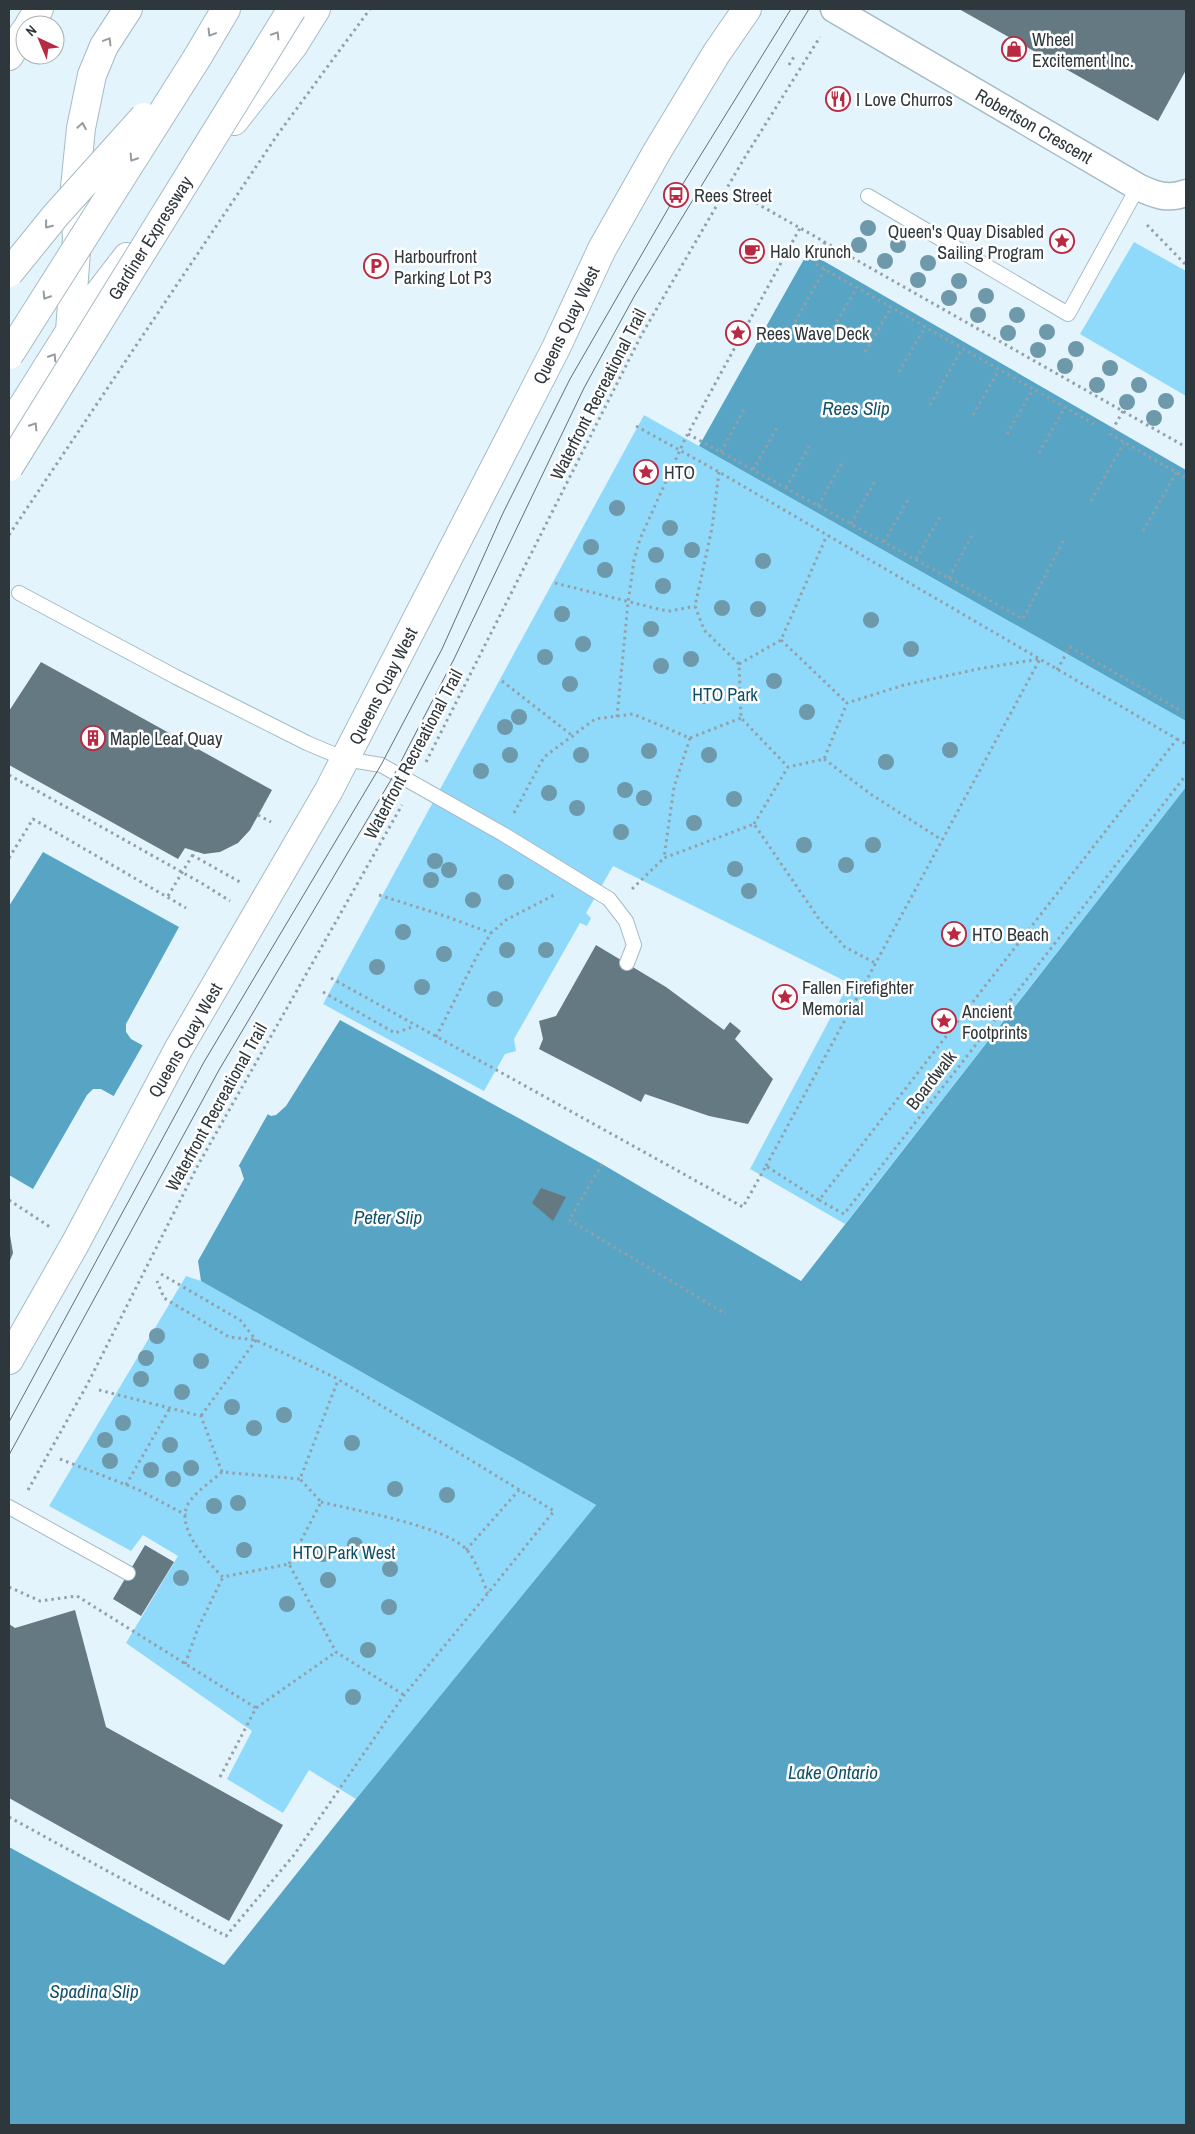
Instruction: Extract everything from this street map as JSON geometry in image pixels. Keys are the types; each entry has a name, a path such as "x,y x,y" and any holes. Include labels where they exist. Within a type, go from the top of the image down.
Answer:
{"main road":[{"path":"70,331 78,238 74,198 81,128 92,75 104,46 128,9"},
{"path":"9,355 226,9"},
{"name":"Gardiner Expressway","path":"9,467 292,9"},
{"path":"9,428 70,331 293,46 316,9"},
{"name":"Queens Quay West","path":"9,1360 74,1244 179,1048 329,790 556,348 602,249 663,142 716,54 746,9"},
{"path":"9,273 56,215 197,58"}],"street":[{"name":"Robertson Crescent","path":"835,10 1143,189 1168,198 1186,193"}],"lane":[{"path":"868,196 1068,314 1143,189"},
{"path":"19,593 176,677 307,743 345,759 381,765 503,834 609,899 626,921 634,945 626,964"},
{"path":"13,1510 128,1572"}],"path":[{"path":"9,535 278,134 370,9"},
{"name":"Waterfront Recreational Trail","path":"13,1510 87,1385 198,1164 415,783 642,334 745,157 835,10"},
{"path":"789,65 795,55"},
{"path":"1143,189 1142,220 1186,265"},
{"path":"756,203 1186,447"},
{"path":"617,717 628,603 634,560 640,539 679,449 800,228"},
{"path":"825,242 814,263 1094,424"},
{"path":"795,322 825,270"},
{"path":"830,333 857,288"},
{"path":"865,352 891,308"},
{"path":"899,372 925,327"},
{"path":"930,406 962,349"},
{"path":"973,415 999,370"},
{"path":"1007,434 1033,389"},
{"path":"721,452 745,408"},
{"path":"1039,452 1065,408"},
{"path":"1123,411 1110,434 1186,478"},
{"path":"636,426 719,472 1186,744"},
{"path":"753,470 778,426"},
{"path":"688,434 1023,619 1063,541"},
{"path":"1091,501 1124,443"},
{"path":"786,488 811,444"},
{"path":"818,506 843,461"},
{"path":"719,472 710,539 695,606 704,630 739,664 741,718 788,767"},
{"path":"1142,531 1176,472"},
{"path":"851,524 876,479"},
{"path":"884,542 908,498"},
{"path":"916,559 941,515"},
{"path":"949,578 973,533"},
{"path":"739,664 781,640 827,535"},
{"path":"556,583 628,603 667,611 695,606"},
{"path":"781,640 847,703"},
{"path":"1057,670 1070,647 1184,712"},
{"path":"824,758 847,703 904,684 978,668 1040,659"},
{"path":"331,978 743,1207 1040,659"},
{"path":"502,681 574,737"},
{"path":"503,834 544,757 574,737 595,719 633,714 690,738 741,718"},
{"path":"664,858 674,787 690,738"},
{"path":"766,1166 819,1200 1177,739"},
{"path":"824,758 872,795 942,840"},
{"path":"615,907 664,858 754,824 788,767 824,758"},
{"name":"Boardwalk","path":"819,1200 844,1214 1186,775"},
{"path":"9,776 232,902"},
{"path":"258,815 271,822"},
{"path":"9,858 33,819 186,908"},
{"path":"754,824 819,919 845,947 875,963"},
{"path":"168,896 194,853 243,884"},
{"path":"436,1037 477,956 491,933 506,920 580,882"},
{"path":"379,895 491,933"},
{"path":"323,992 395,1033 416,1026"},
{"path":"602,1164 570,1220 726,1314"},
{"path":"9,1200 52,1228"},
{"path":"161,1274 240,1320 256,1340"},
{"path":"9,1817 226,1936 294,1854 404,1694 554,1511 338,1380 256,1340 229,1337 164,1298 157,1281"},
{"path":"201,1416 256,1340"},
{"path":"300,1479 338,1380"},
{"path":"99,1390 201,1416"},
{"path":"126,1485 170,1408"},
{"path":"201,1416 222,1472"},
{"path":"60,1459 126,1485 186,1516"},
{"path":"223,1577 200,1554 190,1534 186,1516 190,1501 222,1472 300,1479 321,1502 426,1528 451,1538 466,1550 488,1593"},
{"path":"466,1550 519,1490"},
{"path":"289,1564 321,1502"},
{"path":"223,1577 289,1564"},
{"path":"289,1564 336,1652 404,1694"},
{"path":"185,1664 198,1628 223,1577"},
{"path":"9,1587 40,1601 77,1596 256,1708"},
{"path":"220,1777 256,1708 336,1652"}],"green space":[{"path":"1134,242 1186,271 1186,396 1080,334"},
{"name":"HTO Park","path":"644,415 1186,721 1186,787 845,1224 750,1169 849,983 613,866 586,913 591,918 587,926 580,923 514,1039 516,1051 505,1054 484,1091 323,1004"},
{"name":"HTO Park West","path":"186,1276 201,1281 596,1505 356,1799 309,1770 283,1813 227,1779 252,1731 126,1643 178,1556 143,1535 131,1551 49,1506"}],"water":[{"name":"Rees Slip","path":"808,252 1186,470 1186,721 699,446"},
{"name":"Lake Ontario","path":"1186,787 1186,2125 9,2125 9,1847 224,1965 356,1799 596,1505 201,1281 198,1261 244,1179 240,1167 101,1089 93,1089 87,1095 33,1189 9,1175 9,906 43,852 179,927 126,1024 126,1032 131,1039 271,1116 276,1115 286,1106 340,1020 602,1164 801,1281"}],"pier":[{"path":"144,1043 269,1112 237,1169 112,1099"}],"building":[{"path":"959,9 1186,9 1186,70 1158,121"},
{"name":"Maple Leaf Quay","path":"41,662 272,790 250,830 238,843 220,852 204,854 185,848 178,859 9,765 9,711"},
{"path":"596,945 666,987 724,1030 730,1022 741,1031 735,1039 773,1079 748,1124 709,1116 645,1094 641,1102 539,1049 543,1039 539,1021 556,1016"},
{"path":"541,1188 566,1197 553,1221 532,1203"},
{"path":"9,1229 13,1253 9,1263"},
{"path":"145,1545 174,1562 141,1616 113,1599"},
{"path":"75,1610 106,1727 283,1825 229,1921 9,1798 9,1624 15,1628"}],"tram line":[{"path":"9,1422 204,1062 381,765 442,649 503,513 570,379 676,195 791,9"},
{"path":"9,1455 219,1070 395,773 454,659 584,388 635,295 809,9"}],"place":[{"name":"Wheel Excitement Inc.","path":"1014,49"},
{"name":"I Love Churros","path":"838,99"},
{"name":"Rees Street","path":"676,195"},
{"name":"Queen's Quay Disabled Sailing Program","path":"1062,241"},
{"name":"Halo Krunch","path":"752,251"},
{"name":"Harbourfront Parking Lot P3","path":"376,266"},
{"name":"Rees Wave Deck","path":"738,333"},
{"name":"HTO","path":"646,472"},
{"name":"Maple Leaf Quay","path":"93,738"},
{"name":"HTO Beach","path":"954,934"},
{"name":"Fallen Firefighter Memorial","path":"785,997"},
{"name":"Ancient Footprints","path":"944,1021"}],"water label":[{"name":"Peter Slip","path":"388,1217"},
{"name":"Spadina Slip","path":"94,1991"}]}
